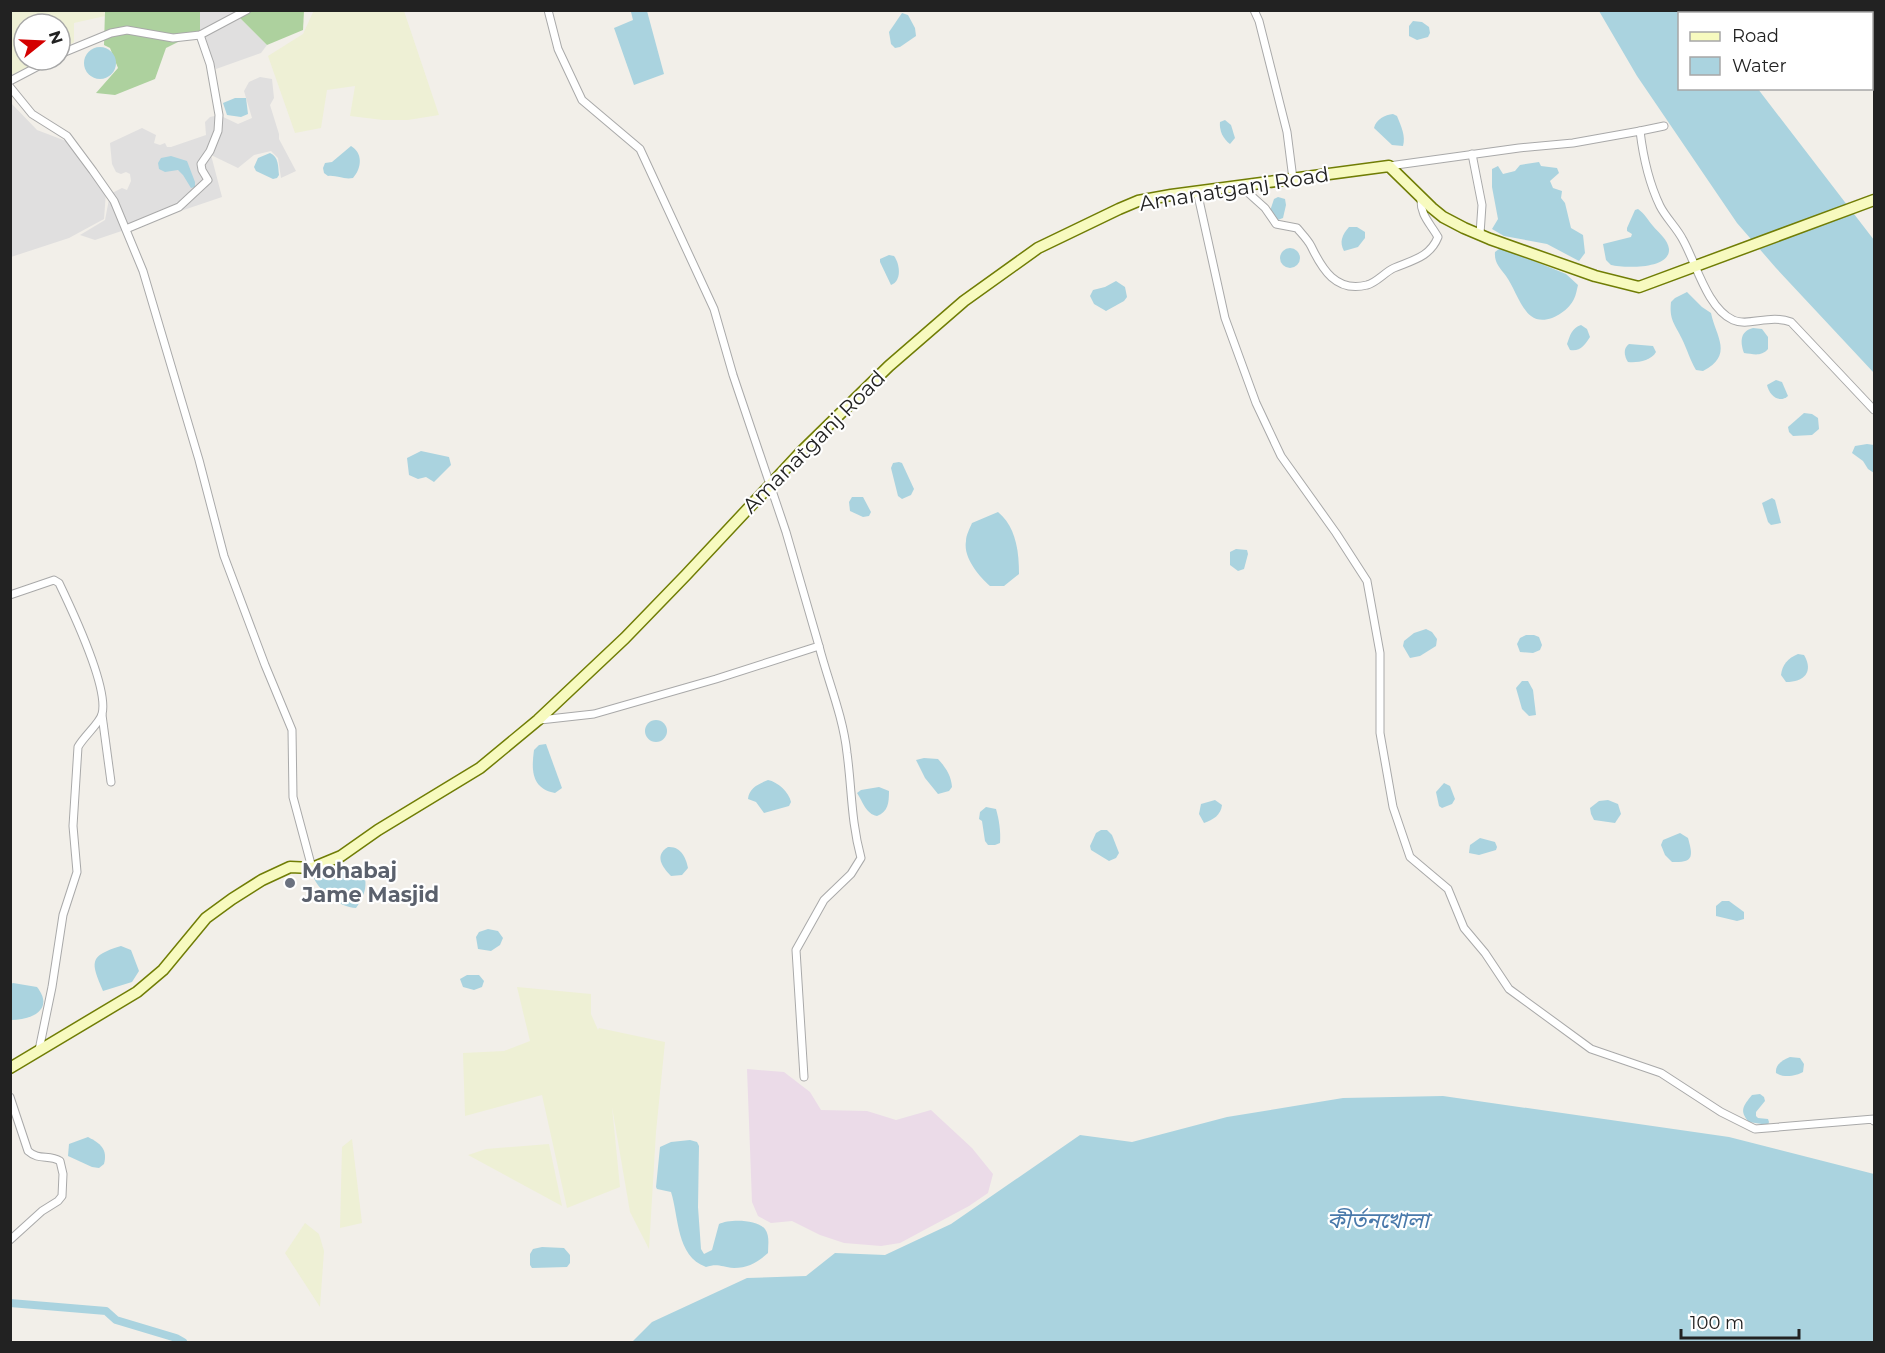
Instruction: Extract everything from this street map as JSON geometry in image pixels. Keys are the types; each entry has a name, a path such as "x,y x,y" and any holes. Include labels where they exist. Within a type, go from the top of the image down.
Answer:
{"main road":[{"name":"Amanatganj Road","path":"10,1068 137,992 164,970 206,918 232,899 262,880 290,867 312,868 341,856 378,830 480,768 538,720 679,583 801,452 889,366 964,301 1038,248 1138,201 1244,184 1389,166"},
{"path":"1389,166 1443,217 1480,234 1595,276 1639,287 1875,200"}],"street":[{"path":"72,49 101,37 127,30 173,38 200,35 248,10"},
{"path":"548,10 558,48 582,100 640,149 671,211 714,309 733,375 786,532 838,711 847,751 854,829 861,858 851,874 824,900 796,950 804,1077"},
{"path":"1254,10 1259,21 1287,132 1293,179"},
{"path":"126,229 178,207 208,180 201,164 210,151 218,131 219,115 210,64 200,35"},
{"path":"10,81 27,72"},
{"path":"10,87 32,114 67,136 114,201 143,271 199,460 224,556 292,730 293,797 312,868"},
{"path":"1389,166 1573,143 1664,126"},
{"path":"1640,131 1649,176 1660,206 1683,238 1694,267 1719,310 1738,322 1782,318 1791,322 1875,410"},
{"path":"1472,154 1482,205 1480,234"},
{"path":"1244,184 1245,190 1265,208 1276,224 1297,228 1311,246 1324,271 1349,286 1368,285 1393,269 1423,257 1434,247 1438,237 1423,216 1420,208 1421,198"},
{"path":"1197,191 1225,318 1256,402 1281,456 1336,533 1366,581 1380,653 1380,733 1393,807 1410,857 1448,889 1464,928 1485,953 1509,989 1591,1048 1661,1072 1721,1112 1755,1130 1874,1119 1875,1121"},
{"path":"10,595 54,580 58,583 90,652 100,685 111,782"},
{"path":"538,720 594,714 819,646"},
{"path":"39,1051 63,915 77,872 73,826 78,747 82,738 102,715"},
{"path":"10,1097 28,1151 35,1157 57,1158 60,1161 63,1187 62,1196 58,1201 42,1211 10,1240"}],"shaded area":[{"path":"200,11 233,11 267,45 261,53 216,69 200,31"},
{"path":"260,77 272,79 274,98 270,105 279,139 296,171 281,178 278,158 271,151 254,155 238,168 211,155 222,197 95,240 80,235 105,220 110,194 122,188 127,190 131,181 130,174 116,172 112,164 110,143 142,128 156,135 154,143 160,145 165,143 167,147 171,147 206,135 205,122 210,117 219,115 238,124 252,118 244,91 249,82"},
{"path":"10,102 37,130 66,141 106,192 104,219 69,238 11,257"},
{"path":"747,1069 784,1072 810,1092 821,1110 867,1111 896,1120 931,1110 972,1148 993,1174 988,1193 969,1206 900,1243 881,1246 844,1243 820,1235 792,1221 771,1223 758,1216 752,1202"}],"green space":[{"path":"314,10 404,11 439,115 408,120 350,116 355,86 327,90 321,128 295,133 268,56 303,34"},
{"path":"10,11 104,11 105,16 74,23 74,42 72,43 72,12 12,12 12,72 17,72 11,75"},
{"path":"105,11 200,11 200,31 166,48 155,79 115,95 96,93 118,68 110,48 104,45"},
{"path":"233,11 304,11 303,30 267,45"},
{"path":"517,987 591,994 591,1014 598,1030 599,1028 665,1042 656,1132 649,1249 630,1212 612,1107 620,1187 567,1208 542,1095 465,1116 463,1053 504,1051 530,1041"},
{"path":"352,1139 362,1223 340,1228 342,1147"},
{"path":"549,1144 562,1206 468,1155 486,1149"},
{"path":"305,1223 319,1234 324,1251 320,1307 285,1253"}],"water":[{"path":"633,10 647,11 664,74 634,85 614,28 633,20 631,12"},
{"path":"1599,11 1710,11 1678,12 1678,90 1759,90 1874,240 1874,373 1737,223 1637,76"},
{"path":"902,13 908,15 915,28 916,36 895,48 891,44 889,32"},
{"path":"1413,21 1422,22 1429,27 1428,37 1417,40 1409,36 1409,26"},
{"path":"100,47 111,52 116,63 111,74 100,79 89,74 84,63 89,52"},
{"path":"235,98 246,98 248,114 241,117 227,115 223,103"},
{"path":"1393,114 1397,116 1403,131 1403,146 1392,145 1374,128 1381,118"},
{"path":"1225,120 1231,125 1235,138 1230,144 1223,137 1220,128 1220,122"},
{"path":"351,146 358,153 360,161 353,178 328,176 324,173 325,163 332,162"},
{"path":"270,153 277,160 278,166 279,175 273,179 256,171 254,167 258,158"},
{"path":"171,156 187,161 195,187 191,188 178,170 165,172 159,169 158,163 161,158"},
{"path":"1539,162 1541,166 1557,168 1559,173 1550,181 1553,188 1562,191 1561,198 1565,203 1571,228 1583,235 1585,253 1579,261 1547,244 1504,236 1492,229 1498,219 1492,187 1492,169 1498,166 1503,174 1515,171 1520,165"},
{"path":"1278,197 1285,199 1286,205 1283,218 1275,221 1270,211 1274,199"},
{"path":"1638,209 1665,240 1669,249 1667,256 1662,261 1645,266 1611,265 1606,260 1603,244 1631,237 1632,234 1627,231 1627,228 1635,210"},
{"path":"1349,227 1357,227 1365,232 1365,238 1358,247 1344,251 1342,239"},
{"path":"1290,248 1297,251 1300,258 1297,265 1290,268 1283,265 1280,258 1283,251"},
{"path":"1499,249 1566,274 1578,285 1575,297 1567,309 1556,317 1543,320 1527,313 1496,262 1495,252"},
{"path":"889,255 894,256 899,268 897,280 891,285 880,262 880,259"},
{"path":"1116,281 1125,287 1127,297 1124,301 1106,311 1094,304 1090,296 1093,290"},
{"path":"1687,292 1711,313 1719,338 1718,359 1703,371 1696,370 1672,318 1671,302"},
{"path":"1581,325 1587,329 1590,337 1579,349 1570,350 1567,344 1570,335 1575,328"},
{"path":"1753,328 1762,329 1768,337 1768,349 1763,353 1744,353 1743,334"},
{"path":"1629,344 1653,346 1656,352 1644,361 1628,362 1625,352"},
{"path":"1776,380 1782,382 1788,396 1785,398 1778,399 1768,389 1767,385"},
{"path":"1804,413 1818,418 1819,429 1812,435 1793,436 1788,427"},
{"path":"1874,445 1874,473 1852,453 1855,446"},
{"path":"421,451 449,457 451,465 434,482 426,477 418,479 409,475 407,458"},
{"path":"893,463 902,463 914,489 911,495 902,499 898,496 891,468"},
{"path":"852,497 863,497 871,512 869,516 863,517 850,511 849,502"},
{"path":"1772,498 1775,500 1781,523 1771,525 1762,503"},
{"path":"998,512 1013,532 1019,574 1004,586 990,586 969,560 966,539 972,523"},
{"path":"1236,549 1247,550 1248,554 1244,569 1238,571 1230,565 1230,552"},
{"path":"1426,629 1432,632 1437,639 1436,646 1420,656 1410,658 1403,646 1404,641 1414,633"},
{"path":"1526,635 1539,637 1542,645 1540,650 1533,653 1520,652 1517,644 1520,638"},
{"path":"1798,654 1804,655 1807,661 1806,675 1798,680 1786,682 1781,675 1784,665"},
{"path":"1522,681 1528,681 1533,690 1536,715 1529,716 1522,709 1516,688"},
{"path":"656,720 664,723 667,731 664,739 656,742 648,739 645,731 648,723"},
{"path":"546,744 562,788 555,793 542,788 537,783 533,772 534,750 539,745"},
{"path":"938,759 943,765 952,787 949,791 938,794 925,778 916,760"},
{"path":"768,780 776,783 785,791 790,798 789,806 764,813 756,802 748,799 752,789"},
{"path":"1444,783 1450,786 1455,799 1452,804 1442,808 1439,806 1436,792"},
{"path":"879,787 889,791 889,799 886,809 877,816 867,810 857,793 861,790"},
{"path":"1215,800 1222,805 1220,812 1213,819 1204,823 1199,814 1201,804"},
{"path":"1608,800 1618,804 1621,814 1615,823 1594,820 1590,808 1599,801"},
{"path":"986,807 996,809 997,813 1000,843 995,845 988,845 985,841 982,821 979,819 980,812"},
{"path":"1107,830 1112,835 1119,853 1116,858 1109,861 1091,850 1090,846 1096,833"},
{"path":"1680,833 1688,838 1691,854 1688,860 1672,862 1665,855 1661,845 1663,840"},
{"path":"1480,838 1495,842 1496,850 1479,855 1469,853 1470,845"},
{"path":"668,847 676,848 684,857 688,868 682,875 671,876 662,865 661,854"},
{"path":"354,866 363,875 366,886 356,908 343,905 330,898 313,876 321,871 327,876"},
{"path":"1722,901 1729,901 1744,912 1744,919 1737,921 1716,916 1716,906"},
{"path":"488,929 498,931 503,938 500,945 491,951 478,949 476,937 479,932"},
{"path":"121,946 131,950 139,971 132,982 103,991 96,973 95,961 103,953"},
{"path":"467,975 479,975 484,981 482,987 474,990 463,987 460,979"},
{"path":"11,984 37,987 42,995 42,1008 33,1016 11,1020"},
{"path":"1790,1057 1800,1058 1804,1064 1803,1072 1790,1076 1776,1073 1778,1065"},
{"path":"1760,1094 1765,1101 1756,1112 1756,1116 1768,1119 1768,1125 1749,1122 1743,1112 1744,1105 1752,1095"},
{"name":"কীর্তনখোলা","path":"1443,1096 1729,1137 1874,1174 1874,1342 632,1342 652,1322 747,1278 806,1276 835,1253 885,1255 951,1224 1080,1135 1132,1142 1227,1117 1343,1098"},
{"path":"88,1137 104,1150 104,1164 99,1168 68,1156 69,1144"},
{"path":"690,1140 697,1142 699,1146 698,1207 701,1249 704,1254 712,1250 719,1224 736,1221 756,1223 767,1232 768,1253 752,1264 739,1268 717,1265 706,1267 696,1262 684,1245 671,1192 656,1187 660,1147 671,1142"},
{"path":"564,1248 570,1255 570,1263 567,1267 532,1268 530,1254 533,1249"}],"waterway":[{"path":"10,1303 106,1311 116,1320 183,1342"}],"place":[{"name":"Mohabaj Jame Masjid","path":"290,883"}]}
